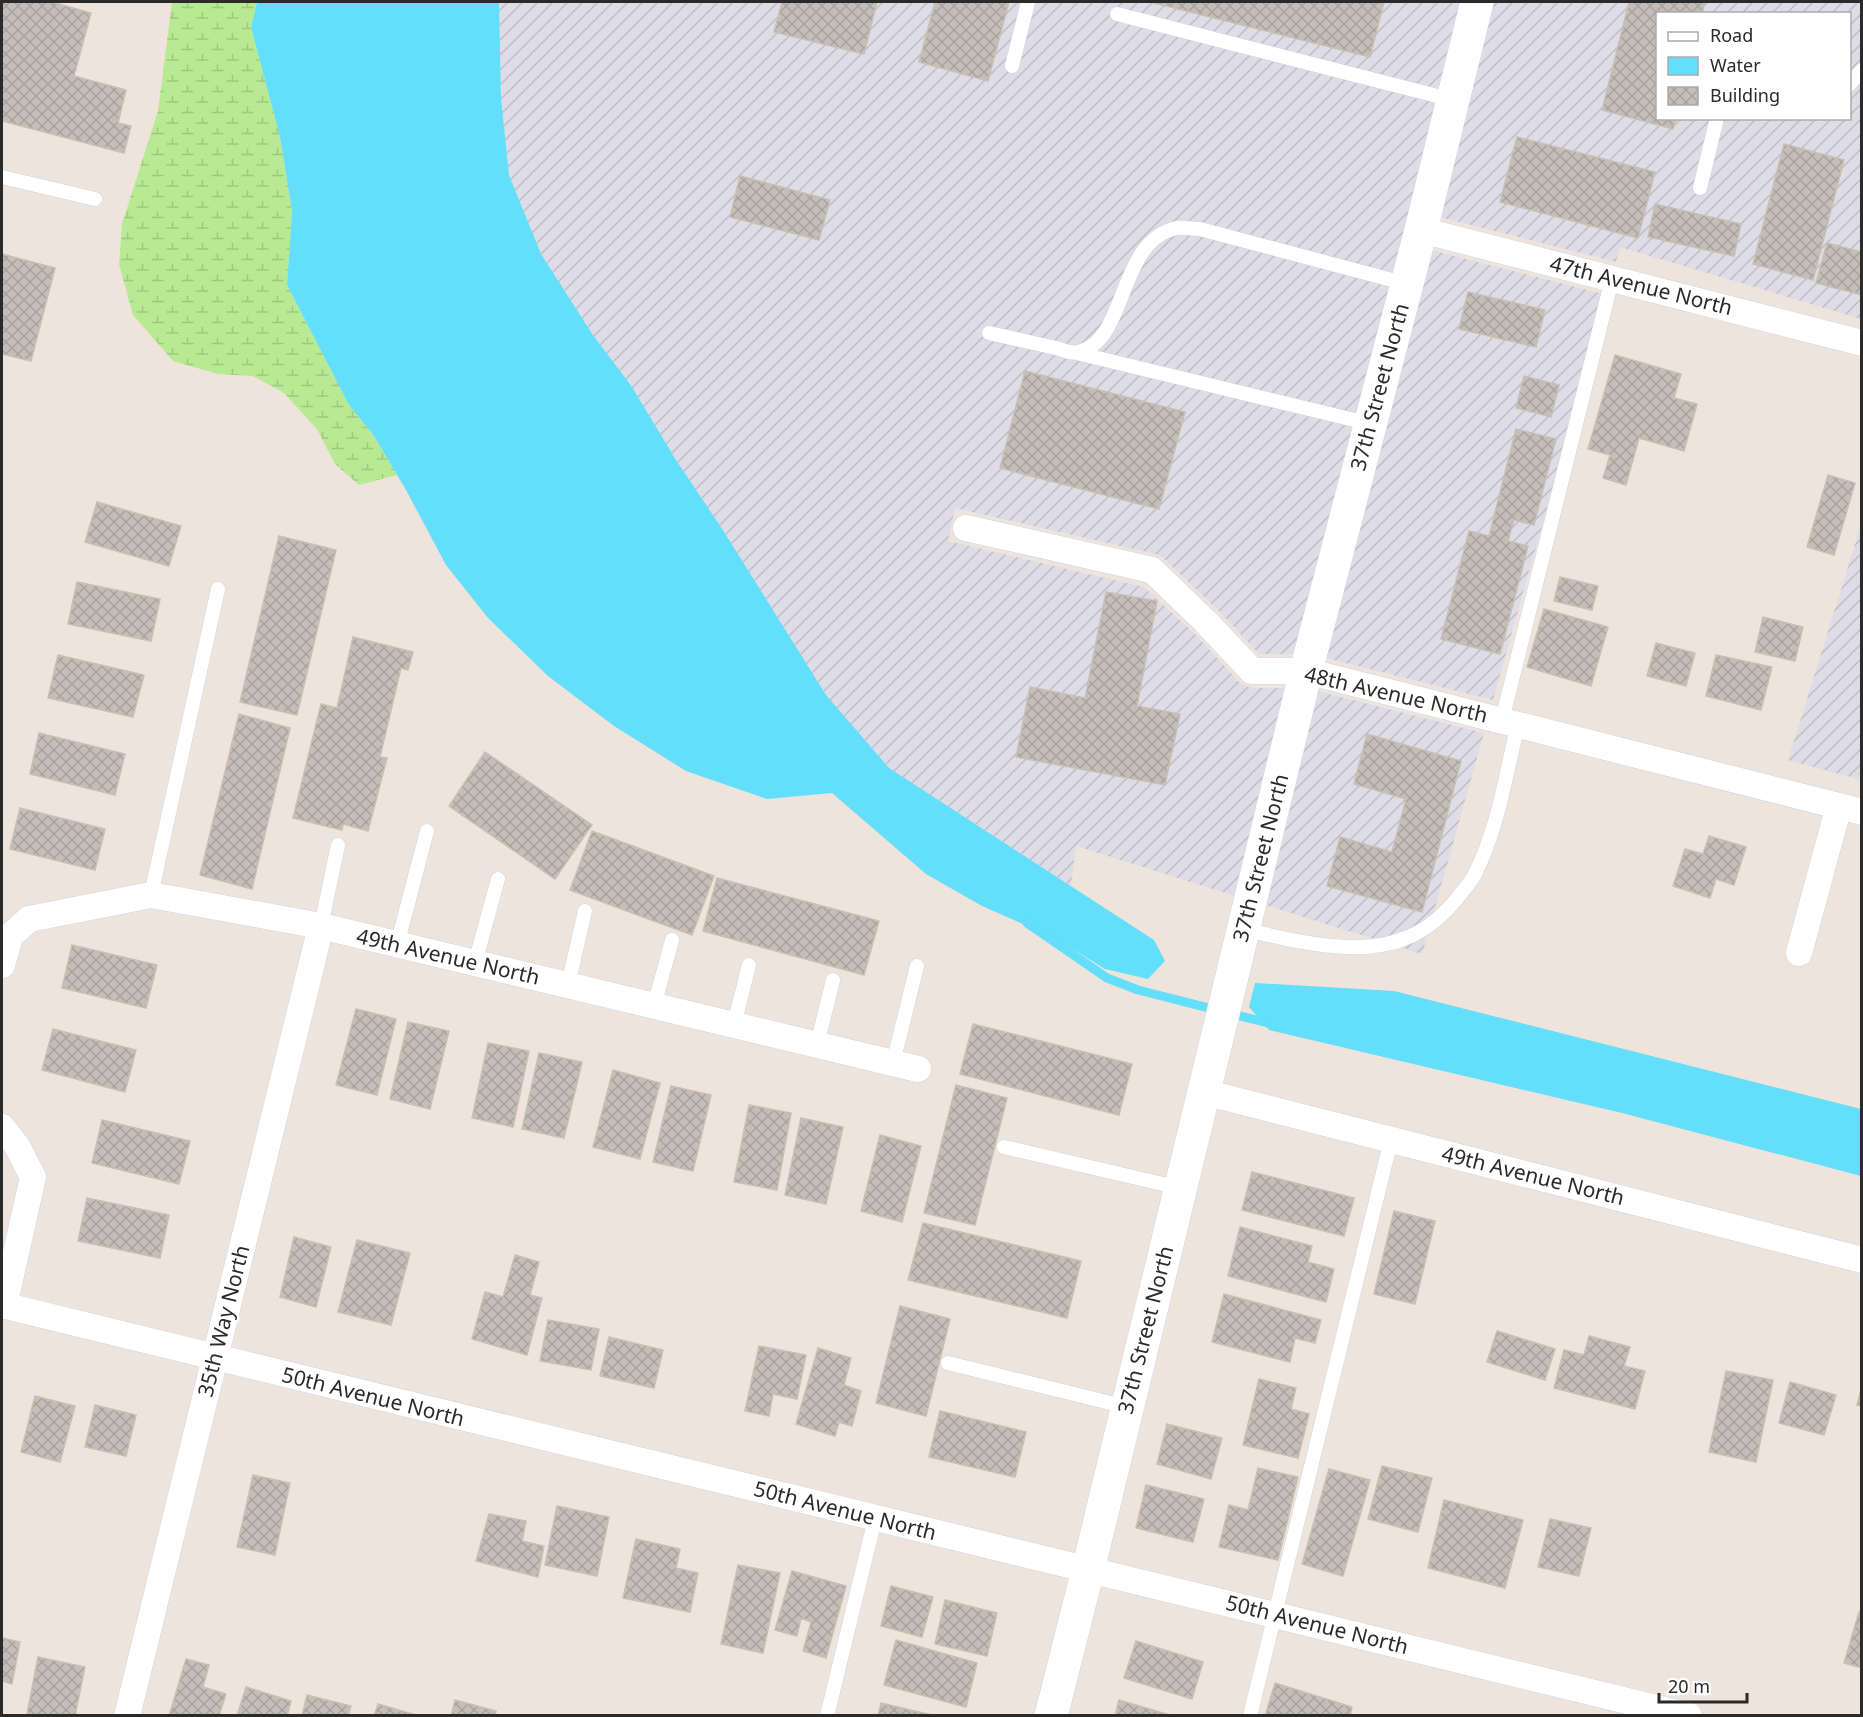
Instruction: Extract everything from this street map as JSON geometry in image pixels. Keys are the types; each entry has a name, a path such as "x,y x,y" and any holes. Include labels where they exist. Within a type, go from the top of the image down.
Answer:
{"street":[{"name":"37th Street North","path":"1051,1716 1306,671 1478,2"},
{"name":"47th Avenue North","path":"1421,230 1862,343"},
{"name":"48th Avenue North","path":"966,528 1152,570 1252,671 1306,671 1850,809"},
{"path":"1799,953 1850,809"},
{"name":"49th Avenue North","path":"2,965 10,936 29,919 151,896 321,926 918,1069"},
{"name":"35th Way North","path":"127,1716 321,926"},
{"name":"49th Avenue North","path":"1207,1078 1391,1140 1862,1260"},
{"path":"2,1127 17,1146 33,1177 2,1306"},
{"name":"50th Avenue North","path":"2,1306 1689,1716"}],"lane":[{"path":"1012,66 1028,2"},
{"path":"1117,14 1453,100"},
{"path":"1851,83 1862,70"},
{"path":"1700,188 1717,120"},
{"path":"2,177 95,199"},
{"path":"1077,353 1093,347 1105,334 1134,266 1148,246 1161,234 1178,228 1200,229 1407,284"},
{"path":"1243,929 1297,941 1348,947 1404,940 1431,926 1449,908 1474,876 1491,836 1510,722 1612,279"},
{"path":"989,333 1371,424"},
{"path":"151,896 218,589"},
{"path":"398,945 427,831"},
{"path":"321,926 338,845"},
{"path":"475,963 498,879"},
{"path":"568,986 585,911"},
{"path":"654,1006 672,940"},
{"path":"734,1025 749,965"},
{"path":"893,1064 917,966"},
{"path":"818,1045 833,980"},
{"path":"1250,1716 1391,1140"},
{"path":"1004,1147 1180,1188"},
{"path":"948,1363 1127,1407"},
{"path":"827,1716 875,1519"}],"shaded area":[{"path":"499,2 1462,2 1295,654 1259,654 1217,609 1156,554 955,508 948,541 1144,587 1196,635 1241,684 1251,688 1286,688 1235,896 1076,846 1071,886 889,768 826,695 632,387 593,335 541,254 509,175 501,98"},
{"path":"1493,2 1861,2 1861,319 1620,247 1616,262 1440,217"},
{"path":"1431,250 1607,295 1493,700 1326,658"},
{"path":"1861,525 1861,780 1788,760"},
{"path":"1317,691 1484,733 1422,954 1265,905"}],"green space":[{"path":"172,2 257,2 251,27 280,137 292,211 287,285 349,405 374,436 397,475 359,485 335,464 317,429 284,393 253,376 218,374 173,361 133,315 119,264 122,224 158,111"}],"water":[{"path":"257,2 499,2 501,98 509,175 541,254 593,335 632,387 826,695 889,768 1154,940 1165,961 1148,979 1105,969 1055,938 982,906 926,874 832,793 767,799 686,771 614,726 548,676 488,618 446,565 374,436 349,405 287,285 292,211 280,137 251,27"},
{"path":"1255,983 1394,991 1861,1109 1861,1176 1622,1113 1269,1030 1249,1007"}],"building":[{"path":"2,2 52,2 91,13 74,76 126,90 118,123 131,126 124,153 2,121"},
{"path":"782,2 877,2 864,54 774,32"},
{"path":"935,2 1009,2 988,81 919,62"},
{"path":"1150,2 1384,2 1370,57"},
{"path":"1629,2 1705,2 1702,12 1656,12 1656,120 1675,120 1673,129 1602,110"},
{"path":"1517,137 1655,172 1638,238 1500,202"},
{"path":"1784,144 1844,160 1813,280 1753,264"},
{"path":"740,176 830,200 819,240 730,217"},
{"path":"1655,204 1741,224 1734,256 1648,237"},
{"path":"1827,243 1862,252 1862,295 1816,283"},
{"path":"2,254 55,268 31,361 2,354"},
{"path":"1468,292 1545,310 1536,347 1459,329"},
{"path":"1615,355 1681,374 1674,398 1697,404 1684,451 1639,438 1626,485 1603,478 1610,455 1588,449"},
{"path":"1025,371 1185,412 1159,509 1000,468"},
{"path":"1524,376 1559,385 1551,417 1516,408"},
{"path":"1516,429 1556,439 1534,525 1514,520 1508,541 1528,546 1500,654 1441,639 1469,531 1489,536"},
{"path":"1828,475 1855,483 1834,555 1807,547"},
{"path":"97,502 181,526 169,566 85,542"},
{"path":"279,536 336,550 297,715 240,702"},
{"path":"1560,577 1598,586 1592,610 1554,601"},
{"path":"77,582 160,599 151,641 68,624"},
{"path":"1106,592 1157,601 1137,706 1180,714 1165,785 1016,757 1030,687 1085,698"},
{"path":"1544,609 1608,627 1591,686 1527,667"},
{"path":"1763,617 1803,627 1795,661 1755,652"},
{"path":"353,637 413,652 408,670 401,668 380,757 387,758 368,831 343,824 342,830 293,818 321,704 337,708"},
{"path":"1656,643 1695,653 1686,686 1647,676"},
{"path":"58,655 144,675 133,717 48,698"},
{"path":"1716,655 1772,667 1761,710 1706,696"},
{"path":"239,714 290,728 252,889 200,875"},
{"path":"39,733 125,754 115,795 30,774"},
{"path":"1367,734 1461,761 1422,912 1327,886 1340,837 1392,852 1406,799 1354,784"},
{"path":"485,752 592,825 555,879 449,806"},
{"path":"20,808 105,829 95,870 10,849"},
{"path":"592,831 714,876 692,935 570,890"},
{"path":"1709,836 1746,847 1734,885 1716,879 1710,898 1673,886 1685,849 1703,854"},
{"path":"717,878 879,921 864,975 703,931"},
{"path":"72,945 157,965 146,1008 62,988"},
{"path":"356,1009 396,1019 377,1095 336,1085"},
{"path":"408,1022 449,1031 430,1109 390,1099"},
{"path":"973,1024 1132,1064 1119,1115 960,1074"},
{"path":"53,1029 136,1050 125,1092 42,1070"},
{"path":"488,1043 529,1051 513,1127 472,1118"},
{"path":"539,1053 582,1062 564,1138 522,1129"},
{"path":"613,1070 660,1083 640,1159 593,1147"},
{"path":"956,1085 1007,1098 975,1225 924,1213"},
{"path":"671,1086 711,1095 693,1171 653,1162"},
{"path":"749,1105 791,1113 777,1190 734,1182"},
{"path":"801,1118 843,1127 826,1204 785,1195"},
{"path":"102,1120 190,1141 179,1184 92,1163"},
{"path":"880,1135 921,1146 902,1222 861,1211"},
{"path":"1252,1172 1354,1198 1344,1236 1242,1210"},
{"path":"87,1198 169,1215 160,1258 78,1241"},
{"path":"1394,1211 1435,1221 1415,1304 1374,1294"},
{"path":"923,1223 1081,1261 1067,1318 908,1280"},
{"path":"1240,1227 1312,1246 1308,1262 1334,1269 1326,1302 1228,1276"},
{"path":"294,1237 331,1247 316,1307 280,1297"},
{"path":"357,1240 410,1253 391,1325 338,1312"},
{"path":"515,1255 539,1262 530,1295 542,1298 527,1355 472,1339 485,1292 503,1297"},
{"path":"1224,1294 1321,1320 1315,1343 1295,1338 1290,1362 1212,1342"},
{"path":"900,1306 950,1319 926,1416 876,1403"},
{"path":"548,1320 599,1329 591,1370 540,1361"},
{"path":"1497,1331 1555,1349 1545,1380 1487,1362"},
{"path":"1589,1336 1630,1347 1624,1366 1645,1371 1635,1409 1554,1388 1564,1350 1584,1355"},
{"path":"609,1337 663,1350 654,1388 600,1376"},
{"path":"759,1346 806,1355 797,1399 773,1394 769,1416 745,1411"},
{"path":"818,1348 851,1358 844,1385 861,1391 852,1426 839,1422 835,1436 796,1424"},
{"path":"1726,1371 1773,1380 1756,1462 1709,1452"},
{"path":"1259,1379 1296,1388 1291,1409 1309,1414 1298,1458 1243,1445"},
{"path":"1790,1382 1836,1395 1824,1435 1779,1423"},
{"path":"1862,1386 1862,1406 1857,1405"},
{"path":"35,1396 75,1406 60,1462 21,1452"},
{"path":"95,1405 136,1415 126,1456 85,1447"},
{"path":"940,1411 1026,1432 1015,1477 929,1457"},
{"path":"1167,1424 1222,1438 1211,1479 1157,1464"},
{"path":"1382,1466 1432,1478 1418,1532 1368,1519"},
{"path":"1258,1468 1298,1477 1278,1560 1219,1547 1229,1505 1248,1510"},
{"path":"1329,1469 1370,1480 1343,1576 1302,1564"},
{"path":"253,1475 290,1483 275,1555 237,1547"},
{"path":"1146,1485 1204,1499 1193,1542 1136,1528"},
{"path":"1444,1500 1523,1520 1505,1588 1428,1568"},
{"path":"557,1506 609,1517 597,1576 545,1565"},
{"path":"489,1514 526,1521 522,1541 544,1546 538,1577 476,1561"},
{"path":"1550,1519 1591,1528 1579,1576 1538,1567"},
{"path":"636,1539 680,1549 676,1568 698,1573 690,1612 623,1598"},
{"path":"738,1565 780,1573 763,1653 721,1644"},
{"path":"792,1571 846,1586 826,1658 803,1651 811,1622 801,1618 797,1636 775,1630"},
{"path":"891,1586 933,1597 922,1637 881,1626"},
{"path":"945,1600 997,1613 987,1656 935,1644"},
{"path":"1859,1612 1862,1613 1862,1668 1844,1663"},
{"path":"2,1638 20,1642 12,1684 2,1681"},
{"path":"896,1640 977,1663 966,1707 884,1685"},
{"path":"1136,1641 1203,1662 1192,1699 1124,1678"},
{"path":"38,1657 85,1667 75,1716 27,1714"},
{"path":"186,1659 209,1665 203,1687 226,1694 219,1716 169,1716"},
{"path":"1275,1683 1352,1707 1350,1716 1265,1716"},
{"path":"246,1687 291,1701 287,1716 237,1716"},
{"path":"307,1695 351,1706 348,1716 302,1716"},
{"path":"455,1700 496,1711 495,1716 451,1716"},
{"path":"1119,1700 1173,1716 1115,1716"},
{"path":"881,1703 936,1716 878,1716"},
{"path":"378,1704 419,1716 374,1716"}],"waterway":[{"path":"1027,923 1107,978 1138,990 1272,1024"}]}
